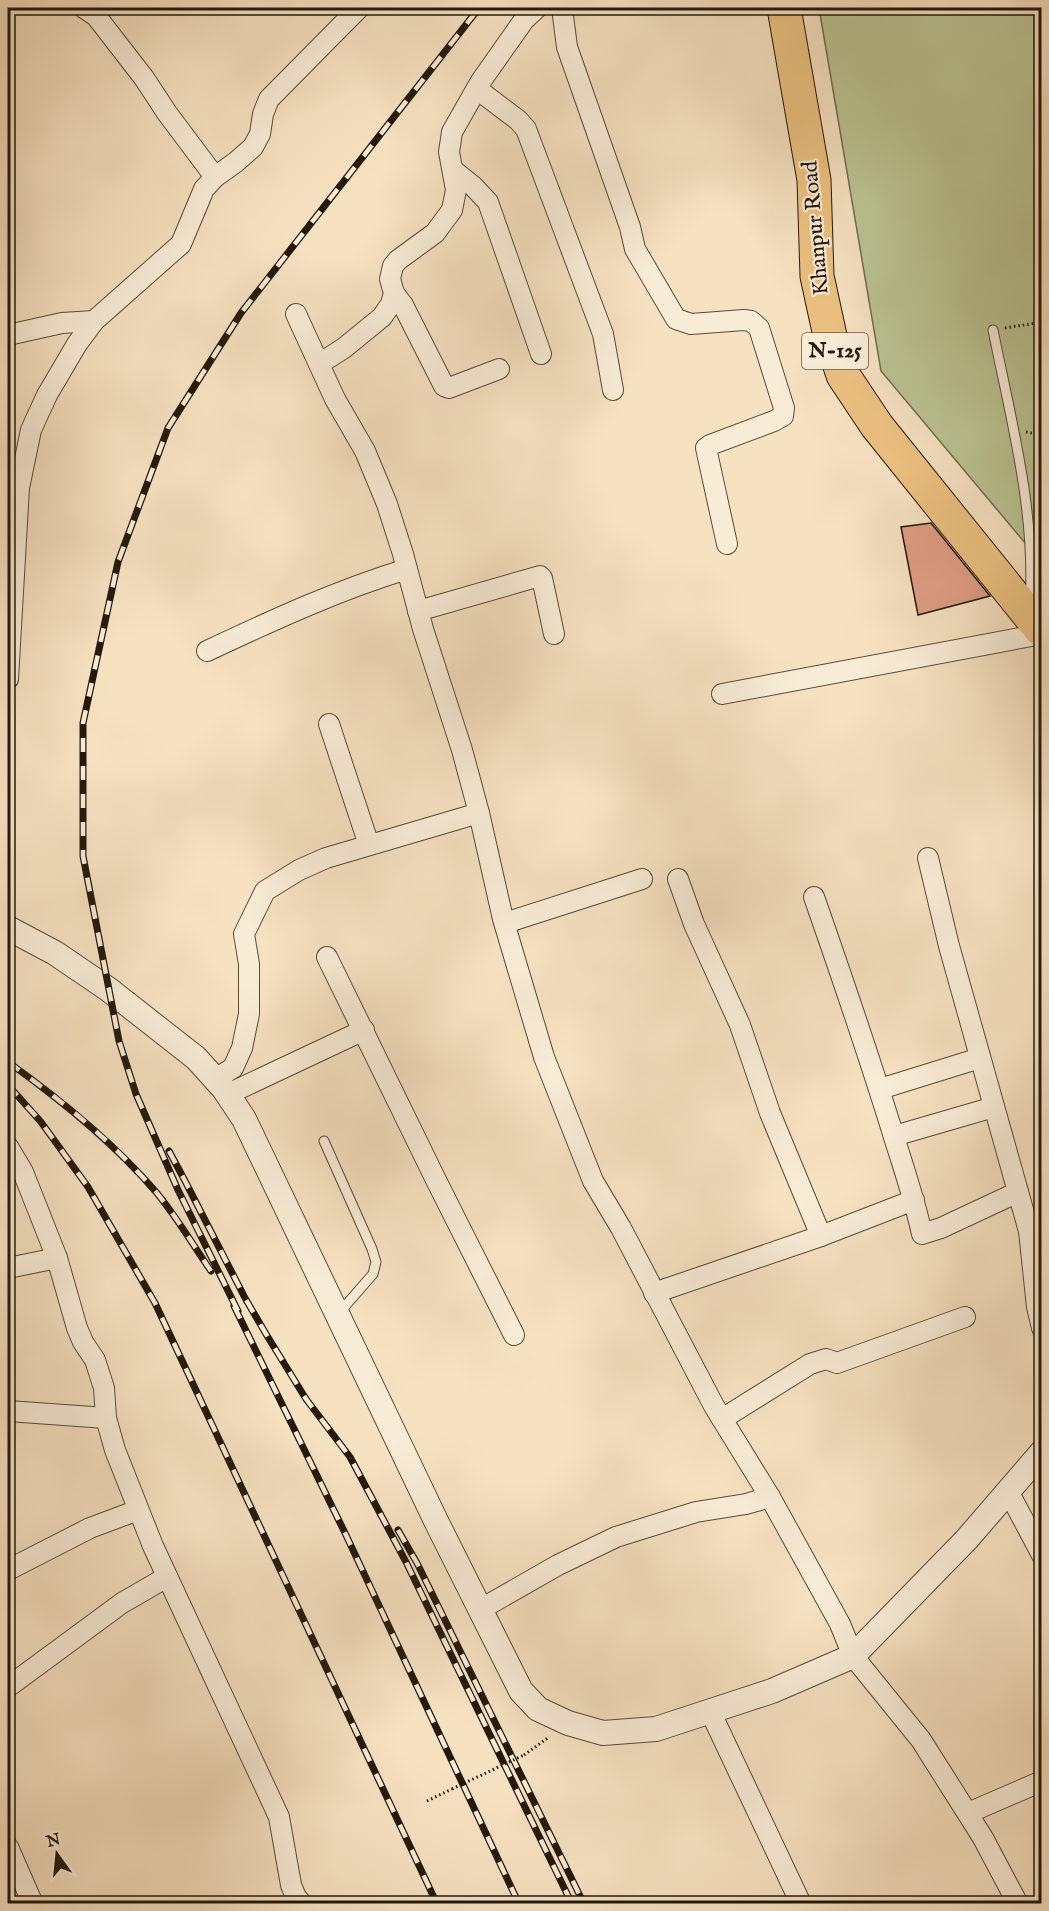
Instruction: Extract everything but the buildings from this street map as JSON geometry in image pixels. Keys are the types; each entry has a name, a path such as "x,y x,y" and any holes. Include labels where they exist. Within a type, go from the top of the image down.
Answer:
{"highway":[{"name":"Khanpur Road","path":"784,8 814,180 817,276 830,336 843,375 877,426 1038,626"}],"street":[{"path":"84,8 96,16 215,177"},
{"path":"8,679 11,568 19,488 31,430 47,395 94,321 181,244 204,189 215,177 253,147 260,134 268,99 359,8"},
{"path":"499,369 448,388 444,386 403,305 394,293 390,279 393,266 398,260 435,234 452,210 456,190 449,152 452,132 477,89 524,21 537,8"},
{"path":"562,8 567,47 630,227 635,249 676,319 691,324 744,320 751,321 759,328 784,408 783,416 774,421 706,448 727,544"},
{"path":"477,89 518,120 526,129 603,334 613,390"},
{"path":"453,170 488,202 541,354"},
{"path":"319,364 344,348 382,317 392,304 394,293"},
{"path":"296,314 335,399 365,451 387,504 462,750 505,923 544,1057 589,1170 714,1406 770,1497 840,1623 852,1656 921,1740 983,1838 1018,1904"},
{"path":"8,335 62,323 94,321"},
{"path":"207,651 300,608 370,580 407,569"},
{"path":"418,611 540,576 554,634"},
{"path":"722,694 1038,626"},
{"path":"329,724 369,845"},
{"path":"221,1087 242,1048 249,1014 249,964 244,934 265,891 317,862 479,813"},
{"path":"928,858 949,946 1029,1231 1041,1328"},
{"path":"505,923 642,879"},
{"path":"678,879 694,924 740,1025 770,1113 821,1236"},
{"path":"814,897 850,996 880,1089 922,1234 941,1228 1018,1192"},
{"path":"8,928 55,953 108,989 196,1058 244,1119 481,1609 522,1691 538,1709 568,1723 603,1733 656,1729 772,1691 852,1656 967,1539 1041,1452"},
{"path":"327,957 514,1335"},
{"path":"221,1087 364,1030"},
{"path":"880,1089 980,1058"},
{"path":"894,1136 994,1107"},
{"path":"8,1147 23,1172 57,1258 77,1328 95,1360 104,1388 106,1418 115,1450 138,1510 279,1817 296,1901"},
{"path":"654,1293 821,1236 914,1200"},
{"path":"8,1268 57,1258"},
{"path":"722,1419 810,1364 826,1359 837,1363 965,1317"},
{"path":"8,1411 106,1418"},
{"path":"1008,1491 1041,1555"},
{"path":"481,1609 558,1565 616,1536 696,1512 746,1504 770,1497"},
{"path":"8,1570 90,1528 138,1510"},
{"path":"8,1687 123,1603 167,1576"},
{"path":"710,1711 801,1904"},
{"path":"968,1813 1041,1781"},
{"path":"8,1847 33,1904"}],"lane":[{"path":"993,330 1026,498 1032,582 1038,626"},
{"path":"324,1141 376,1262 373,1274 338,1315"}],"path":[{"path":"993,330 1041,322"},
{"path":"427,1801 524,1755 568,1723"}],"green space":[{"path":"819,8 961,8 965,11 1041,8 1041,562 881,371"}],"railway":[{"path":"238,1311 178,1190 136,1094 119,1041 83,856 83,723 118,562 168,428 241,313 479,8"},
{"path":"8,1062 86,1122 122,1156 156,1192 211,1271"},
{"path":"8,1085 41,1122 88,1187 155,1303 437,1904"},
{"path":"169,1151 266,1334 306,1399 350,1457 406,1562 572,1904"},
{"path":"234,1306 345,1533 519,1904"},
{"path":"398,1530 417,1563 584,1904"}]}
